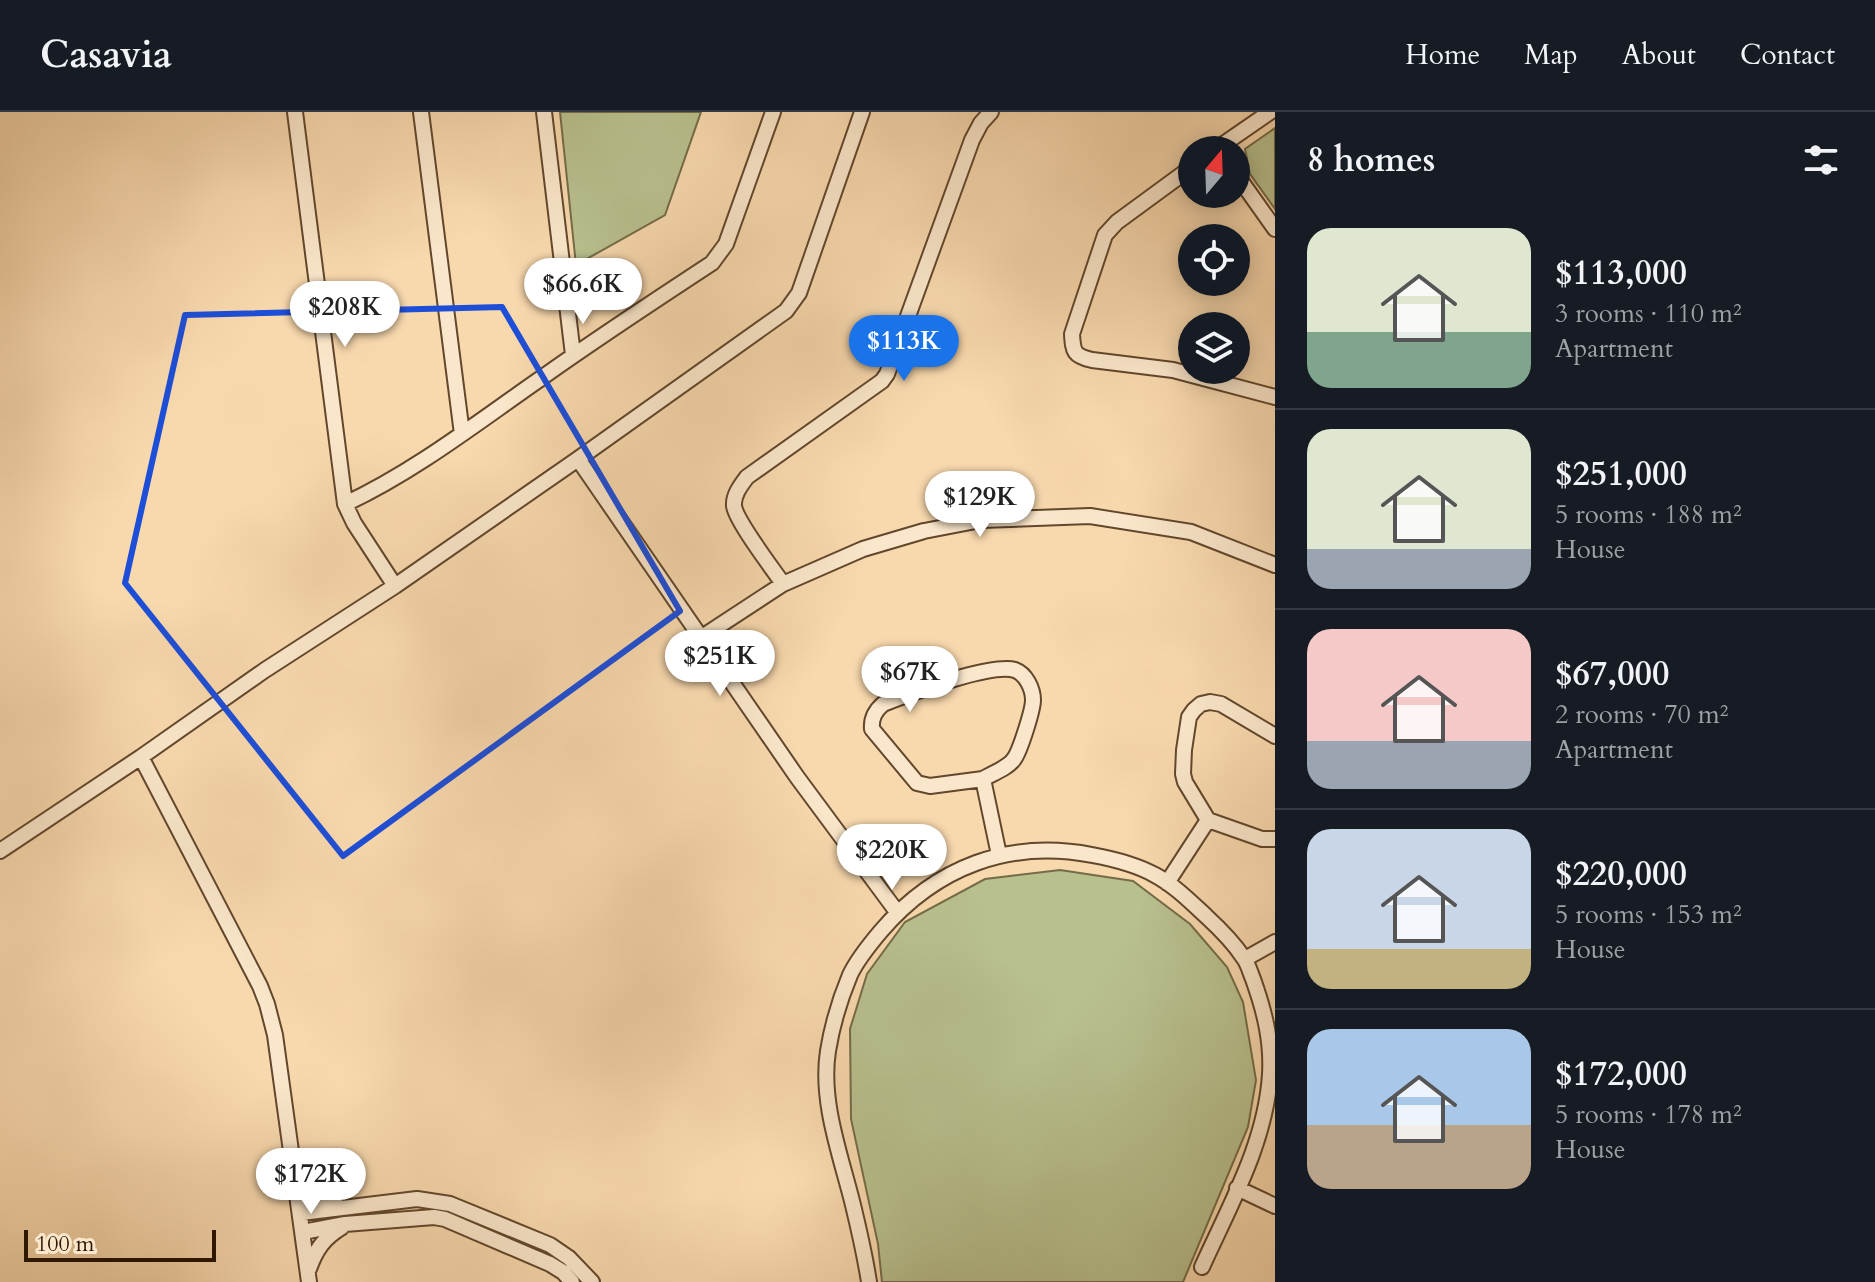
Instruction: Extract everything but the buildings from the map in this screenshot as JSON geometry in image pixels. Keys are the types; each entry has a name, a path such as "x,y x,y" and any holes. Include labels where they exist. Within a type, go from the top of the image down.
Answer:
{"street":[{"path":"295,112 345,504 360,534 395,586"},
{"path":"421,112 462,434"},
{"path":"544,112 573,355"},
{"path":"345,504 371,492 462,434 717,258 726,244 773,112"},
{"path":"0,851 265,670 395,586 777,320 794,303 799,293 862,112"},
{"path":"783,584 734,506 737,490 747,477 882,381 887,374 972,140 991,112"},
{"path":"1236,136 1270,112"},
{"path":"1178,177 1117,222 1105,235 1072,334 1072,347 1080,357 1173,370 1275,397"},
{"path":"1250,194 1275,229"},
{"path":"578,459 797,777 897,912"},
{"path":"702,637 783,584 863,549 924,531 981,520 1104,518 1191,532 1275,565"},
{"path":"1012,669 1019,672 1029,684 1033,700 1019,751 1011,763 983,779 930,786 917,783 872,729 878,709 883,704 931,686 988,671 1012,669"},
{"path":"1275,736 1221,704 1201,704 1189,717 1183,774 1208,820 1262,839 1275,839"},
{"path":"141,757 267,1004 275,1035 308,1277"},
{"path":"983,779 999,855"},
{"path":"1167,883 1208,820"},
{"path":"869,1282 853,1204 835,1143 828,1098 827,1055 833,1025 851,974 897,912 936,882 999,855 1041,850 1076,852 1124,861 1155,875 1219,928 1245,959 1266,1017 1270,1041 1267,1097 1262,1125 1202,1267"},
{"path":"1245,959 1275,942"},
{"path":"296,1181 324,1202 348,1208"},
{"path":"1237,1188 1275,1206"},
{"path":"301,1213 417,1199 435,1200 550,1245 569,1258 592,1282"},
{"path":"303,1232 345,1224 424,1216 445,1219 550,1264 572,1282"},
{"path":"308,1277 319,1246 345,1224"}],"highlighted area":[{"path":"502,307 680,611 343,856 125,583 185,315"}],"green space":[{"path":"560,112 701,112 665,215 576,265"},
{"path":"1275,128 1275,209 1250,174 1250,146"},
{"path":"1060,870 1133,881 1190,924 1227,967 1243,1002 1256,1080 1248,1127 1183,1282 882,1282 878,1244 851,1119 850,1029 867,974 905,922 985,879"}]}
